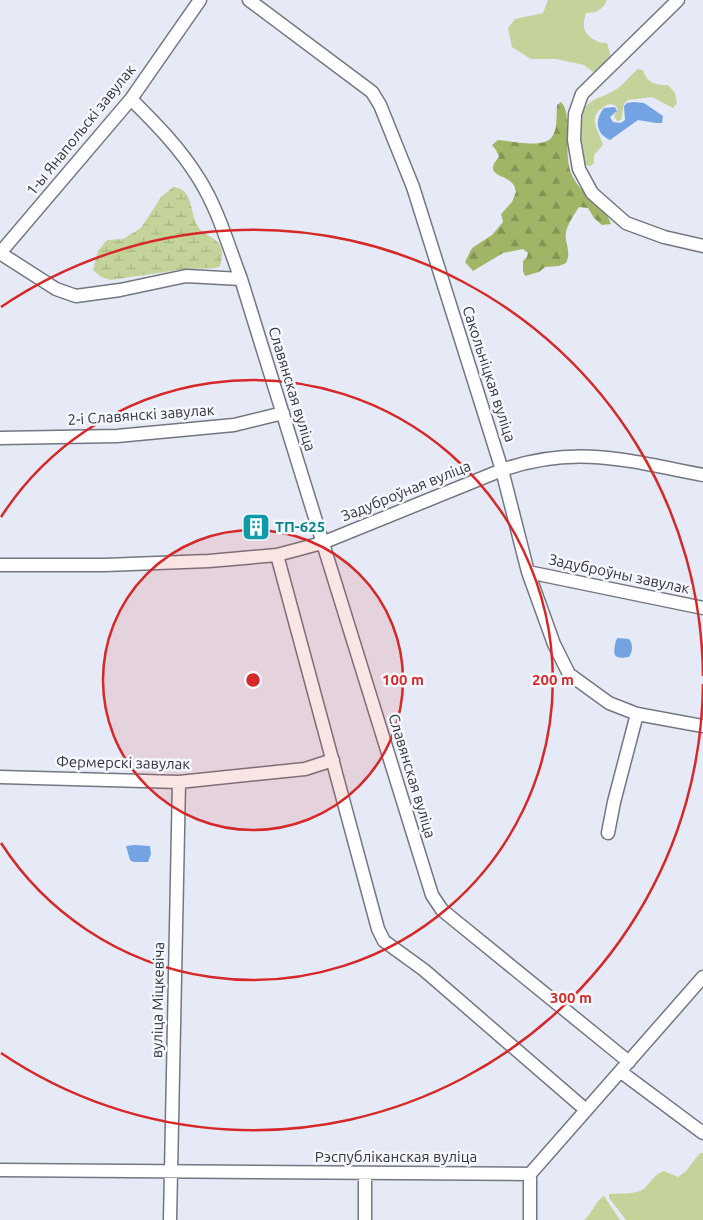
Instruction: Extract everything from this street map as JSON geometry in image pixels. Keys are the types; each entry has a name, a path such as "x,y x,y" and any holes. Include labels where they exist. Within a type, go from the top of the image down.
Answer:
{"street":[{"name":"1-ы Янапольскі завулак","path":"0,253 131,99 200,0"},
{"name":"Сакольніцкая вуліца","path":"249,0 372,92 380,105 413,187 502,470 528,572 554,644 569,674 609,703 637,714 703,726"},
{"path":"678,0 582,94 575,114 574,140 579,169 592,193 626,223 664,237 703,246"},
{"name":"Славянская вуліца","path":"131,99 170,139 199,179 214,206 241,279 432,895 442,910 629,1062"},
{"path":"0,253 56,289 76,296 120,290 186,276 241,279"},
{"name":"2-і Славянскі завулак","path":"0,438 118,436 234,425 283,413"},
{"name":"Задуброўная вуліца","path":"0,565 105,565 209,562 277,555 322,543 502,470 539,459 573,455 598,456 703,475"},
{"path":"277,555 378,928 384,941 424,970 586,1110"},
{"name":"Задуброўны завулак","path":"528,572 703,608"},
{"path":"608,833 614,802 637,714"},
{"name":"Фермерскі завулак","path":"0,777 179,782 305,769 333,760"},
{"name":"вуліца Міцкевіча","path":"170,1220 179,782"},
{"path":"530,1220 530,1174 703,978"},
{"path":"621,1072 703,1133"},
{"name":"Рэспубліканская вуліца","path":"0,1170 530,1174"},
{"path":"365,1174 365,1220"}],"green space":[{"path":"548,0 607,0 599,10 586,13 584,24 585,30 592,39 607,43 611,57 603,69 593,72 584,65 556,59 531,59 512,47 508,28 515,19 543,13"},
{"path":"638,69 643,70 646,78 652,82 659,85 668,85 675,93 677,103 673,108 652,97 628,100 624,104 621,120 617,121 614,116 618,109 616,106 610,104 604,107 595,116 596,126 603,145 594,155 594,163 590,166 585,165 579,134 580,118 583,111 590,102 618,88"},
{"path":"561,102 565,107 571,173 580,187 603,210 611,224 602,225 594,218 588,208 579,207 566,232 568,259 566,263 559,266 545,267 539,272 525,276 523,261 528,253 523,249 503,253 473,271 465,262 472,248 492,235 503,222 501,214 512,202 516,192 513,184 494,171 494,163 499,157 492,145 498,140 519,143 542,143 548,141 554,134 557,105"},
{"path":"173,187 184,191 189,200 196,223 221,248 220,266 111,280 101,277 93,270 98,251 107,240 123,239 141,228 161,197"},
{"path":"700,1153 703,1153 703,1220 626,1220 609,1198 609,1194 638,1192 664,1171 678,1177 686,1171"},
{"path":"604,1196 620,1220 584,1220 598,1201"}],"water":[{"path":"627,103 644,103 663,116 662,123 638,120 610,140 605,137 598,126 599,117 604,108 615,107 617,111 610,117 613,122 621,123 625,120 624,106"},
{"path":"618,638 629,639 632,650 629,657 619,658 615,655 615,645"},
{"path":"126,846 150,846 151,854 148,862 133,862 130,860"}],"place":[{"name":"ТП-625","path":"256,527"}]}
